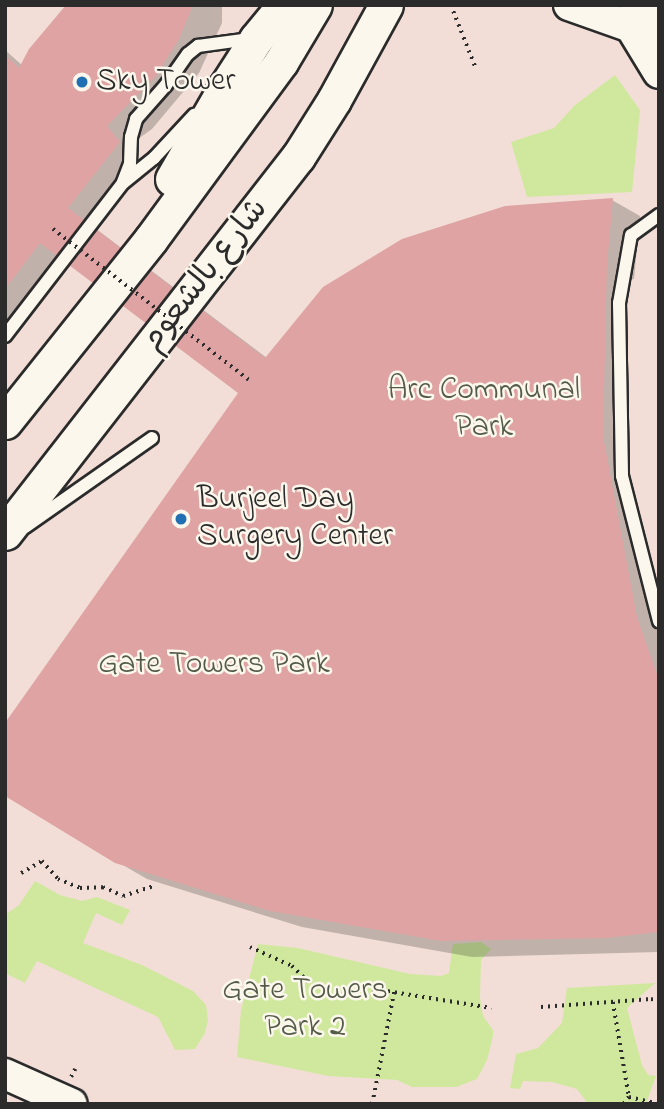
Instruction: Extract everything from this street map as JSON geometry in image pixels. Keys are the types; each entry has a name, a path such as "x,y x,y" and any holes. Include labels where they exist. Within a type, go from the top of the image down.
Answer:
{"main road":[{"path":"151,239 151,218 247,52 284,5"},
{"name":"شارع بالشعوم","path":"5,422 151,239 281,62 315,5"},
{"name":"شارع بالشعوم","path":"5,533 298,157 391,10"},
{"path":"647,21 659,71"}],"street":[{"path":"569,5 647,21"},
{"path":"5,1074 72,1104"}],"lane":[{"path":"123,183 130,164 131,137 136,119 166,85 188,54 198,46 247,52"},
{"path":"5,336 123,183 153,158 247,52"},
{"path":"659,215 631,235 619,303 622,476 659,621"},
{"path":"5,541 152,438"}],"path":[{"path":"451,5 475,66"},
{"path":"53,229 249,380"},
{"path":"21,873 42,861 58,879 80,888 103,887 123,896 153,886"},
{"path":"250,947 292,966 314,988"},
{"path":"351,992 374,989 491,1008"},
{"path":"372,1104 394,992"},
{"path":"541,1007 651,999 659,1001"},
{"path":"613,1002 629,1097 624,1104"},
{"path":"629,1097 659,1104"}],"green space":[{"path":"615,75 640,110 632,192 527,197 511,142 554,128 575,105"},
{"path":"35,881 60,895 82,901 97,897 130,910 122,925 96,913 83,943 142,965 193,991 206,1005 208,1020 205,1033 195,1049 175,1050 158,1017 37,961 25,983 5,973 5,915 19,905"},
{"name":"Gate Towers Park 2","path":"481,942 491,949 481,960 480,998 483,1016 493,1030 493,1036 487,1060 477,1079 456,1087 412,1087 397,1080 328,1076 237,1057 241,1010 258,944 298,948 410,974 441,976 449,973 453,944"},
{"path":"655,983 627,1008 642,1065 648,1075 656,1076 646,1104 588,1104 577,1089 552,1082 523,1081 520,1089 510,1088 516,1054 538,1048 562,1023 567,988"}],"building":[{"path":"66,5 193,5 179,39 156,76 107,126 120,142 68,208 265,358 323,287 402,239 505,206 613,198 607,264 603,436 637,617 659,680 659,932 606,938 441,941 270,911 115,863 5,796 5,723 238,393 40,243 5,289 5,55 19,68 29,49"}],"place":[{"name":"Sky Tower","path":"82,82"},
{"name":"Burjeel Day Surgery Center","path":"181,519"}],"park label":[{"name":"Arc Communal Park","path":"484,410"},
{"name":"Gate Towers Park","path":"214,665"}]}
